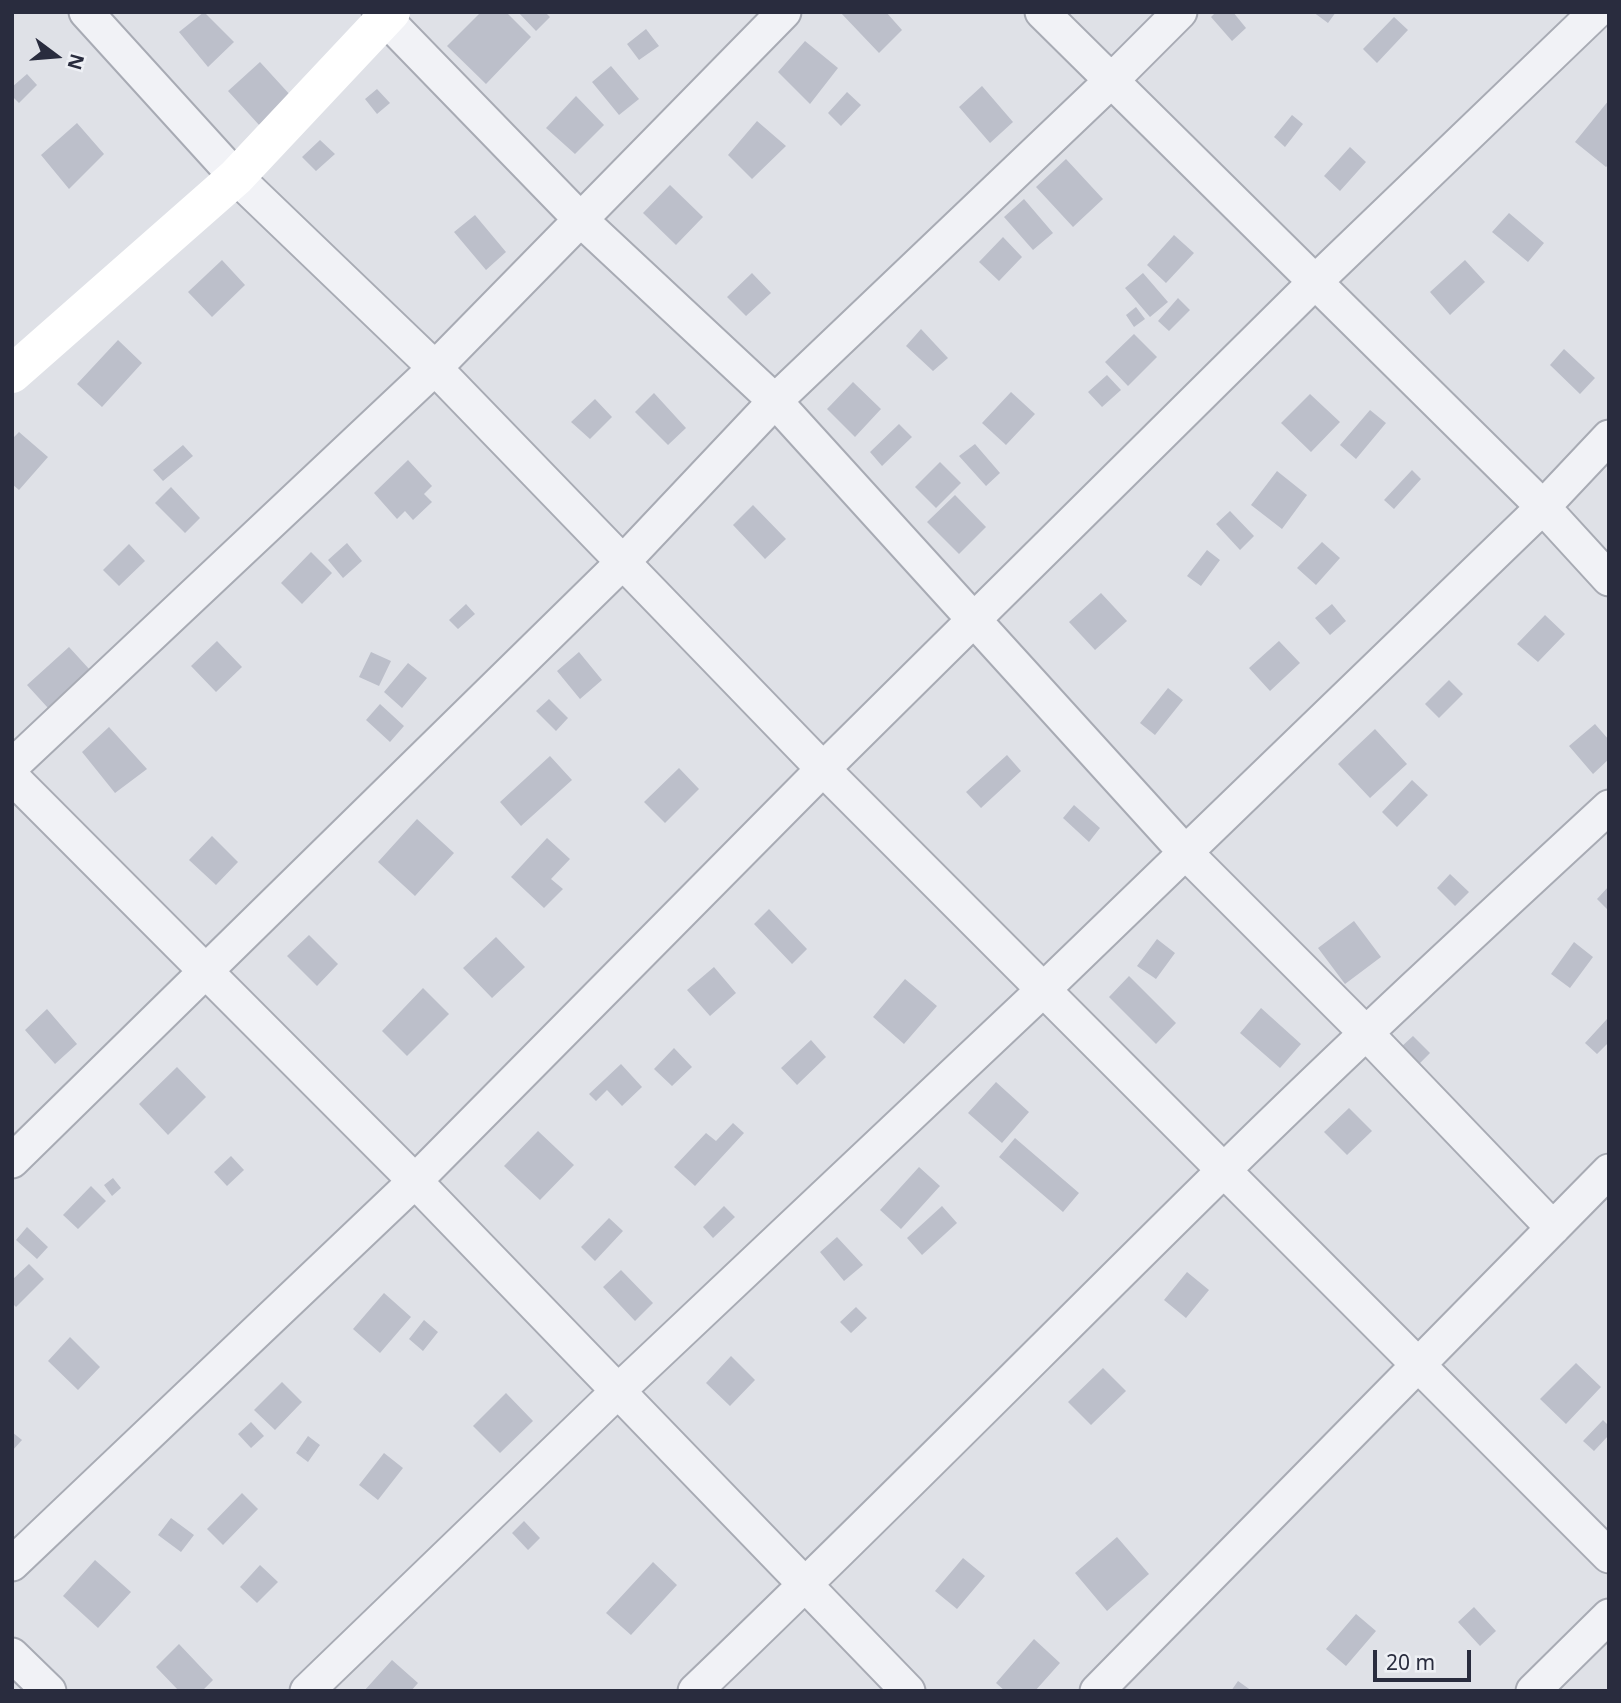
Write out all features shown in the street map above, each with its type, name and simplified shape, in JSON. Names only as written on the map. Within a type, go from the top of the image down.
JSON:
[{"type":"street","points":[[86,12],[236,177],[435,368],[823,769],[1609,1556]]},
{"type":"street","points":[[12,766],[435,368],[784,12]]},
{"type":"street","points":[[1042,12],[1543,508],[1609,579]]},
{"type":"street","points":[[12,1161],[623,562],[775,401],[1180,12]]},
{"type":"street","points":[[12,1564],[415,1181],[975,618],[1315,282],[1596,12]]},
{"type":"street","points":[[12,374],[236,177],[385,14],[581,220],[775,401],[1185,852],[1366,1033],[1553,1228]]},
{"type":"street","points":[[307,1691],[618,1391],[1043,990],[1543,508],[1609,437]]},
{"type":"street","points":[[12,777],[415,1181],[908,1691]]},
{"type":"street","points":[[695,1691],[806,1585],[1223,1171],[1366,1033],[1609,807]]},
{"type":"street","points":[[1097,1691],[1609,1171]]},
{"type":"street","points":[[1533,1691],[1609,1616]]},
{"type":"street","points":[[12,1655],[49,1691]]},
{"type":"building","points":[[204,12],[234,42],[208,67],[179,32]]},
{"type":"building","points":[[481,12],[506,12],[531,37],[486,84],[447,46]]},
{"type":"building","points":[[518,12],[545,12],[550,17],[536,31]]},
{"type":"building","points":[[840,12],[886,12],[902,30],[879,53]]},
{"type":"building","points":[[1216,12],[1233,12],[1246,28],[1232,41],[1211,17]]},
{"type":"building","points":[[1313,12],[1336,12],[1328,23]]},
{"type":"building","points":[[1394,17],[1408,30],[1377,63],[1363,49]]},
{"type":"building","points":[[646,29],[659,46],[639,60],[627,44]]},
{"type":"building","points":[[805,41],[838,68],[810,104],[778,72]]},
{"type":"building","points":[[260,62],[292,97],[260,126],[228,91]]},
{"type":"building","points":[[611,66],[639,99],[619,115],[592,82]]},
{"type":"building","points":[[27,74],[37,85],[19,103],[12,96],[12,87]]},
{"type":"building","points":[[982,86],[1013,122],[990,143],[959,107]]},
{"type":"building","points":[[377,89],[390,103],[377,114],[365,99]]},
{"type":"building","points":[[847,92],[861,105],[841,126],[828,113]]},
{"type":"building","points":[[576,96],[604,125],[575,154],[546,128]]},
{"type":"building","points":[[1609,100],[1609,164],[1606,167],[1575,142]]},
{"type":"building","points":[[1292,115],[1303,124],[1285,147],[1274,137]]},
{"type":"building","points":[[757,121],[786,146],[752,179],[728,155]]},
{"type":"building","points":[[77,123],[104,154],[69,189],[41,155]]},
{"type":"building","points":[[320,140],[335,154],[316,171],[302,157]]},
{"type":"building","points":[[1350,147],[1366,162],[1340,191],[1324,176]]},
{"type":"building","points":[[1066,159],[1103,199],[1073,227],[1036,187]]},
{"type":"building","points":[[670,185],[703,217],[676,245],[643,213]]},
{"type":"building","points":[[1024,199],[1053,233],[1033,250],[1004,217]]},
{"type":"building","points":[[1509,213],[1544,243],[1528,262],[1492,232]]},
{"type":"building","points":[[475,215],[506,252],[486,270],[454,232]]},
{"type":"building","points":[[1174,235],[1194,253],[1166,283],[1147,265]]},
{"type":"building","points":[[1003,237],[1022,257],[999,281],[979,262]]},
{"type":"building","points":[[222,260],[245,285],[212,317],[188,292]]},
{"type":"building","points":[[1465,260],[1485,282],[1450,315],[1430,292]]},
{"type":"building","points":[[752,273],[771,293],[746,316],[727,297]]},
{"type":"building","points":[[1143,273],[1168,302],[1150,317],[1125,288]]},
{"type":"building","points":[[1178,298],[1190,310],[1169,331],[1158,321]]},
{"type":"building","points":[[1136,307],[1145,319],[1134,327],[1126,315]]},
{"type":"building","points":[[921,329],[948,358],[933,371],[906,346]]},
{"type":"building","points":[[1134,334],[1157,357],[1128,386],[1105,362]]},
{"type":"building","points":[[118,340],[142,363],[102,407],[77,384]]},
{"type":"building","points":[[1564,349],[1595,378],[1580,394],[1550,365]]},
{"type":"building","points":[[1107,375],[1121,390],[1102,407],[1088,392]]},
{"type":"building","points":[[853,382],[881,409],[855,437],[827,409]]},
{"type":"building","points":[[1011,392],[1035,414],[1006,445],[982,423]]},
{"type":"building","points":[[654,393],[686,428],[668,445],[635,412]]},
{"type":"building","points":[[1310,394],[1340,422],[1311,452],[1281,423]]},
{"type":"building","points":[[595,399],[612,417],[590,439],[571,422]]},
{"type":"building","points":[[1370,410],[1386,423],[1356,459],[1340,445]]},
{"type":"building","points":[[899,424],[912,437],[882,466],[870,452]]},
{"type":"building","points":[[19,432],[48,457],[19,490],[12,484],[12,439]]},
{"type":"building","points":[[975,444],[1000,473],[986,486],[959,456]]},
{"type":"building","points":[[183,445],[193,456],[163,481],[153,470]]},
{"type":"building","points":[[408,460],[432,486],[424,494],[432,502],[413,520],[405,511],[397,519],[374,493]]},
{"type":"building","points":[[940,462],[961,483],[936,508],[915,487]]},
{"type":"building","points":[[1412,470],[1421,479],[1394,509],[1384,500]]},
{"type":"building","points":[[1277,471],[1307,495],[1282,529],[1251,505]]},
{"type":"building","points":[[171,487],[200,518],[185,533],[155,503]]},
{"type":"building","points":[[955,495],[986,527],[959,554],[927,522]]},
{"type":"building","points":[[753,505],[786,539],[765,559],[733,525]]},
{"type":"building","points":[[1230,511],[1254,536],[1240,550],[1216,524]]},
{"type":"building","points":[[1322,542],[1340,558],[1316,585],[1297,568]]},
{"type":"building","points":[[347,543],[362,561],[343,578],[328,560]]},
{"type":"building","points":[[129,544],[145,561],[119,586],[103,570]]},
{"type":"building","points":[[1207,550],[1220,560],[1201,586],[1187,576]]},
{"type":"building","points":[[311,552],[332,573],[302,604],[281,583]]},
{"type":"building","points":[[1101,593],[1127,621],[1095,650],[1069,622]]},
{"type":"building","points":[[466,604],[475,614],[458,629],[449,620]]},
{"type":"building","points":[[1332,604],[1346,621],[1330,635],[1315,618]]},
{"type":"building","points":[[1545,615],[1565,634],[1538,662],[1517,644]]},
{"type":"building","points":[[217,641],[242,667],[216,692],[191,666]]},
{"type":"building","points":[[1279,641],[1300,663],[1270,691],[1249,668]]},
{"type":"building","points":[[69,647],[90,670],[48,708],[27,685]]},
{"type":"building","points":[[371,652],[391,661],[379,686],[359,677]]},
{"type":"building","points":[[579,652],[602,680],[580,699],[557,671]]},
{"type":"building","points":[[408,663],[427,678],[402,708],[384,692]]},
{"type":"building","points":[[1449,680],[1463,694],[1439,718],[1425,704]]},
{"type":"building","points":[[1168,688],[1183,700],[1155,735],[1140,723]]},
{"type":"building","points":[[549,699],[568,718],[556,731],[536,711]]},
{"type":"building","points":[[380,704],[404,726],[390,742],[366,720]]},
{"type":"building","points":[[1595,724],[1609,740],[1609,759],[1593,774],[1569,746]]},
{"type":"building","points":[[109,727],[147,769],[115,793],[82,752]]},
{"type":"building","points":[[1375,729],[1407,764],[1370,798],[1338,764]]},
{"type":"building","points":[[1007,755],[1021,771],[981,808],[966,792]]},
{"type":"building","points":[[550,756],[572,780],[521,826],[500,802]]},
{"type":"building","points":[[679,768],[699,789],[665,823],[644,802]]},
{"type":"building","points":[[1412,780],[1428,795],[1397,827],[1382,812]]},
{"type":"building","points":[[1074,805],[1100,828],[1089,842],[1063,818]]},
{"type":"building","points":[[417,819],[454,853],[415,896],[378,862]]},
{"type":"building","points":[[212,836],[238,862],[216,885],[189,860]]},
{"type":"building","points":[[547,838],[570,859],[551,879],[563,889],[544,908],[511,877]]},
{"type":"building","points":[[1450,874],[1469,892],[1455,906],[1437,888]]},
{"type":"building","points":[[1609,886],[1609,911],[1597,899]]},
{"type":"building","points":[[769,909],[807,949],[792,964],[754,924]]},
{"type":"building","points":[[1354,921],[1381,957],[1345,984],[1318,948]]},
{"type":"building","points":[[309,935],[338,964],[317,986],[287,956]]},
{"type":"building","points":[[496,937],[525,967],[492,998],[463,968]]},
{"type":"building","points":[[1157,939],[1175,953],[1156,979],[1137,966]]},
{"type":"building","points":[[1574,942],[1593,957],[1570,988],[1551,974]]},
{"type":"building","points":[[714,967],[736,993],[710,1016],[687,990]]},
{"type":"building","points":[[1129,976],[1176,1023],[1156,1044],[1109,997]]},
{"type":"building","points":[[905,979],[937,1006],[904,1044],[873,1017]]},
{"type":"building","points":[[423,988],[449,1014],[407,1056],[382,1031]]},
{"type":"building","points":[[1261,1008],[1301,1044],[1280,1068],[1240,1033]]},
{"type":"building","points":[[47,1009],[77,1044],[55,1064],[25,1030]]},
{"type":"building","points":[[1607,1019],[1609,1042],[1597,1054],[1585,1043]]},
{"type":"building","points":[[1413,1036],[1430,1053],[1418,1065],[1401,1047]]},
{"type":"building","points":[[811,1040],[826,1057],[797,1085],[781,1068]]},
{"type":"building","points":[[674,1048],[692,1067],[672,1086],[654,1069]]},
{"type":"building","points":[[621,1064],[642,1087],[622,1106],[607,1090],[596,1101],[589,1094]]},
{"type":"building","points":[[177,1067],[206,1097],[168,1135],[139,1104]]},
{"type":"building","points":[[996,1082],[1029,1112],[1002,1143],[968,1113]]},
{"type":"building","points":[[1349,1108],[1372,1131],[1347,1155],[1324,1132]]},
{"type":"building","points":[[733,1123],[744,1133],[695,1186],[674,1167],[706,1133],[716,1141]]},
{"type":"building","points":[[538,1131],[574,1165],[540,1200],[504,1166]]},
{"type":"building","points":[[1015,1138],[1079,1193],[1063,1212],[999,1157]]},
{"type":"building","points":[[231,1156],[244,1170],[227,1186],[214,1172]]},
{"type":"building","points":[[919,1167],[940,1186],[901,1229],[880,1210]]},
{"type":"building","points":[[113,1178],[121,1188],[112,1196],[104,1185]]},
{"type":"building","points":[[91,1186],[106,1201],[78,1229],[63,1215]]},
{"type":"building","points":[[724,1206],[735,1217],[713,1238],[703,1227]]},
{"type":"building","points":[[942,1206],[957,1223],[922,1255],[907,1238]]},
{"type":"building","points":[[609,1218],[623,1231],[595,1261],[581,1247]]},
{"type":"building","points":[[27,1227],[48,1247],[37,1259],[16,1240]]},
{"type":"building","points":[[837,1237],[863,1265],[844,1281],[820,1252]]},
{"type":"building","points":[[29,1264],[44,1279],[16,1307],[12,1303],[12,1280]]},
{"type":"building","points":[[621,1270],[653,1303],[635,1321],[603,1287]]},
{"type":"building","points":[[1187,1272],[1209,1290],[1186,1318],[1164,1300]]},
{"type":"building","points":[[384,1293],[411,1317],[380,1353],[353,1329]]},
{"type":"building","points":[[856,1307],[867,1318],[851,1333],[840,1322]]},
{"type":"building","points":[[424,1320],[438,1332],[423,1351],[409,1339]]},
{"type":"building","points":[[70,1337],[100,1367],[78,1390],[48,1361]]},
{"type":"building","points":[[731,1356],[755,1380],[730,1406],[706,1383]]},
{"type":"building","points":[[1576,1363],[1601,1387],[1566,1424],[1540,1399]]},
{"type":"building","points":[[1103,1368],[1126,1391],[1091,1425],[1068,1402]]},
{"type":"building","points":[[282,1382],[302,1402],[275,1430],[254,1410]]},
{"type":"building","points":[[506,1393],[533,1421],[500,1453],[473,1426]]},
{"type":"building","points":[[1603,1420],[1609,1426],[1609,1435],[1594,1451],[1583,1441]]},
{"type":"building","points":[[251,1422],[264,1436],[251,1448],[238,1434]]},
{"type":"building","points":[[12,1432],[22,1440],[12,1451]]},
{"type":"building","points":[[308,1436],[320,1445],[308,1462],[296,1453]]},
{"type":"building","points":[[384,1453],[403,1468],[378,1500],[359,1485]]},
{"type":"building","points":[[242,1493],[258,1509],[223,1545],[207,1529]]},
{"type":"building","points":[[171,1518],[194,1535],[181,1552],[158,1535]]},
{"type":"building","points":[[524,1521],[540,1538],[528,1550],[512,1533]]},
{"type":"building","points":[[1117,1537],[1149,1574],[1107,1611],[1075,1573]]},
{"type":"building","points":[[963,1558],[985,1576],[957,1609],[935,1591]]},
{"type":"building","points":[[95,1560],[131,1592],[98,1628],[63,1596]]},
{"type":"building","points":[[653,1562],[677,1585],[631,1635],[606,1613]]},
{"type":"building","points":[[260,1565],[278,1582],[257,1603],[240,1587]]},
{"type":"building","points":[[1474,1607],[1496,1631],[1480,1646],[1458,1622]]},
{"type":"building","points":[[1356,1614],[1376,1631],[1346,1666],[1326,1649]]},
{"type":"building","points":[[1034,1639],[1060,1663],[1035,1691],[1005,1691],[996,1683]]},
{"type":"building","points":[[179,1644],[213,1680],[202,1691],[179,1691],[156,1667]]},
{"type":"building","points":[[392,1660],[418,1683],[411,1691],[364,1691]]},
{"type":"building","points":[[1238,1681],[1252,1691],[1231,1691]]}]
